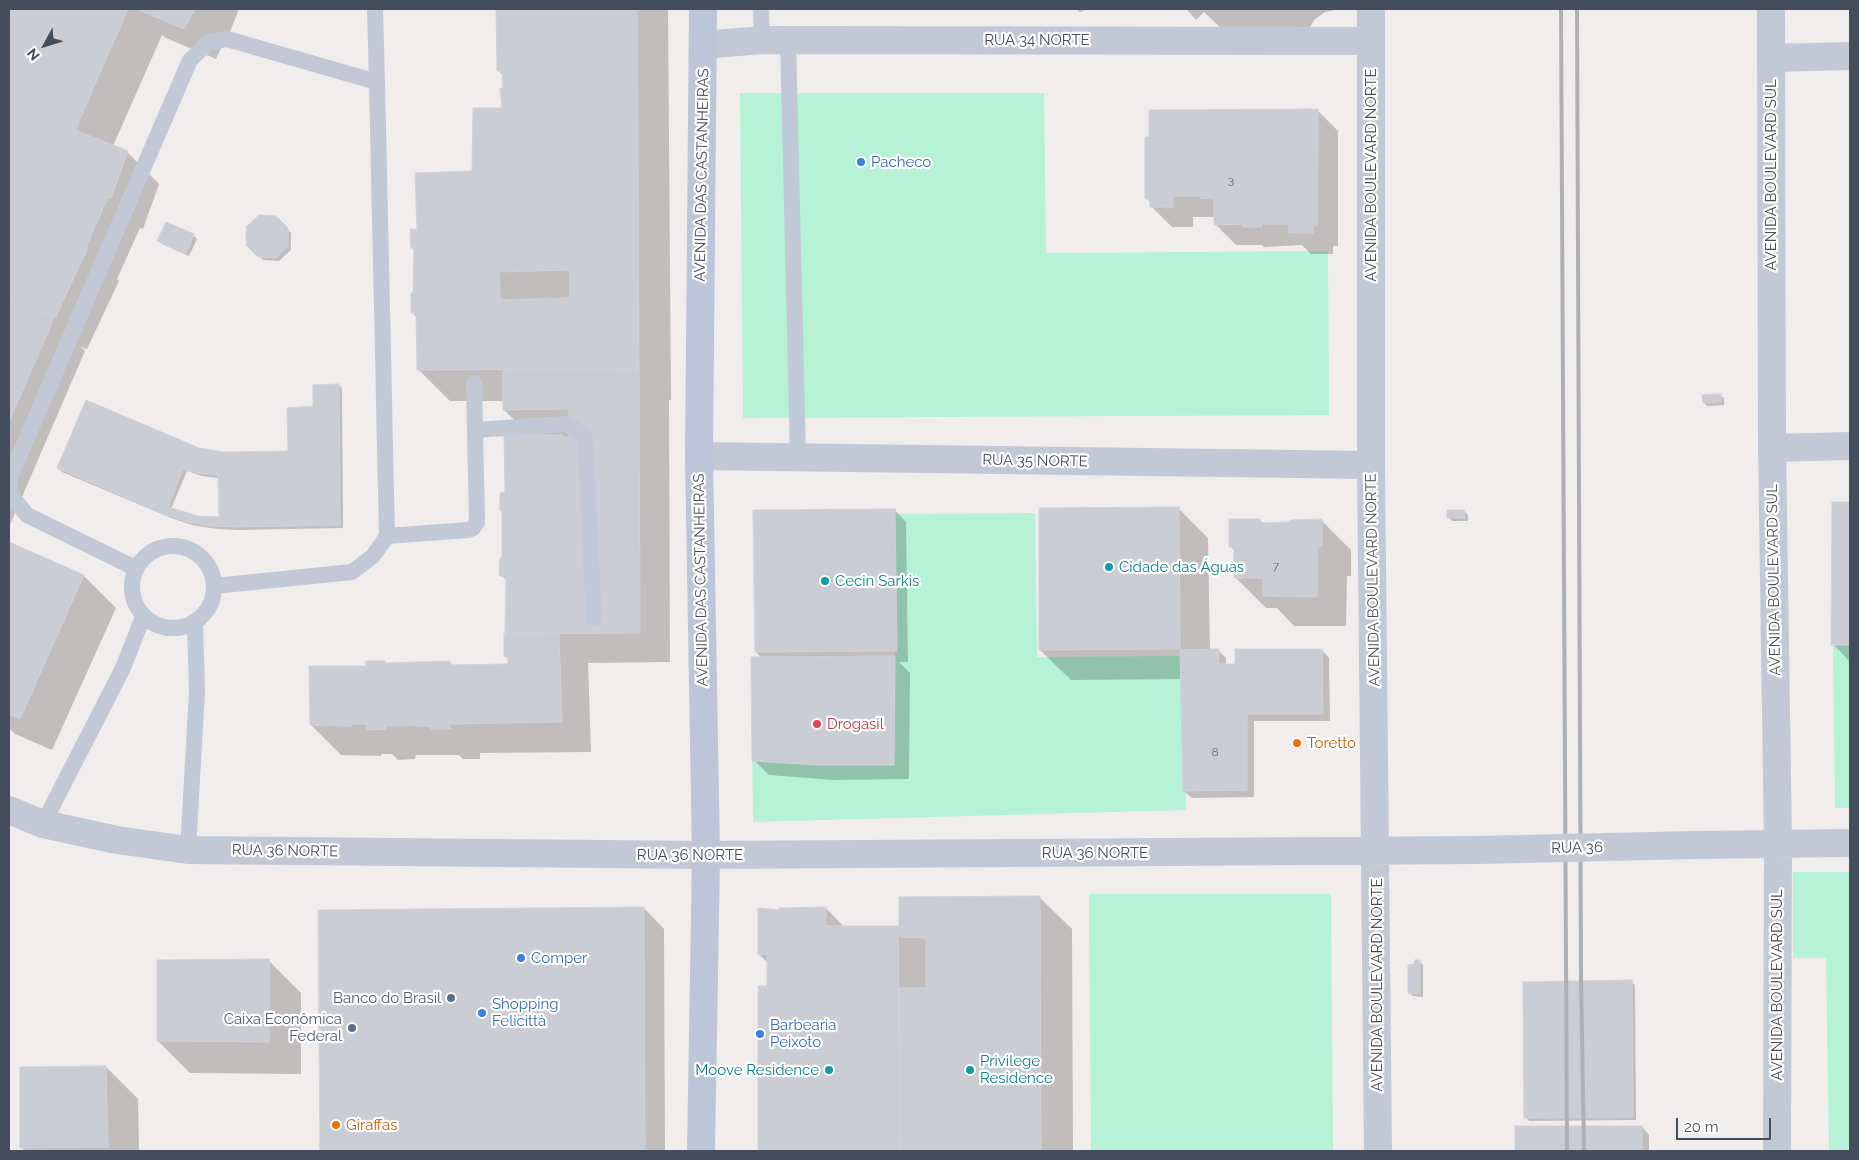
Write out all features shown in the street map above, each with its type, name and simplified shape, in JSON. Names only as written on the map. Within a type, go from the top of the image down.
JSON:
[{"type":"main road","name":"AVENIDA DAS CASTANHEIRAS","points":[[701,1151],[706,855],[699,456],[704,45],[702,9]]},
{"type":"street","name":"AVENIDA BOULEVARD NORTE","points":[[1371,9],[1371,465],[1378,1151]]},
{"type":"street","name":"AVENIDA BOULEVARD SUL","points":[[1771,9],[1772,448],[1778,844],[1777,1151]]},
{"type":"street","name":"RUA 34 NORTE","points":[[704,45],[775,40],[1370,41]]},
{"type":"street","points":[[1771,58],[1850,56]]},
{"type":"street","points":[[1772,448],[1850,446]]},
{"type":"street","name":"RUA 35 NORTE","points":[[699,456],[1371,465]]},
{"type":"street","name":"RUA 36 NORTE","points":[[9,810],[43,824],[117,840],[188,850],[706,855],[1376,851]]},
{"type":"street","name":"RUA 36","points":[[1376,851],[1695,844],[1850,844]]},
{"type":"lane","points":[[214,586],[352,572],[373,556],[387,536],[376,9]]},
{"type":"lane","points":[[761,9],[775,40],[798,458]]},
{"type":"lane","points":[[134,568],[27,515],[10,494],[10,477],[190,60],[208,43],[227,39],[377,82]]},
{"type":"lane","points":[[387,536],[468,530],[473,528],[477,522],[474,383]]},
{"type":"lane","points":[[475,430],[566,424],[575,428],[585,437],[594,618]]},
{"type":"lane","points":[[170,545],[192,550],[208,565],[214,586],[213,600],[206,613],[195,623],[177,629],[159,627],[143,617],[131,594],[134,568],[149,552],[170,545]]},
{"type":"lane","points":[[43,824],[124,668],[143,617]]},
{"type":"lane","points":[[188,850],[197,691],[195,623]]},
{"type":"green space","points":[[740,93],[1044,93],[1046,253],[1328,251],[1329,415],[743,418]]},
{"type":"green space","points":[[1035,513],[1037,657],[1194,656],[1183,664],[1186,810],[753,822],[751,657],[895,656],[893,514]]},
{"type":"green space","points":[[1850,643],[1850,808],[1835,808],[1833,644]]},
{"type":"green space","points":[[1793,872],[1850,872],[1850,1151],[1829,1151],[1826,958],[1793,958]]},
{"type":"green space","points":[[1089,894],[1331,894],[1333,1151],[1091,1151]]},
{"type":"building","points":[[9,9],[128,9],[75,130],[128,151],[111,198],[108,197],[86,247],[88,248],[55,318],[9,298]]},
{"type":"building","points":[[137,9],[195,9],[184,29]]},
{"type":"building","points":[[496,9],[637,9],[639,369],[417,370],[416,313],[411,313],[414,248],[411,248],[410,229],[417,230],[415,173],[472,171],[473,108],[502,108],[500,88],[503,88],[502,71],[497,71]],"holes":[[[570,270],[570,298],[500,300],[499,272]]]},
{"type":"building","points":[[1318,109],[1317,226],[1313,226],[1313,233],[1289,233],[1289,224],[1262,224],[1262,227],[1242,227],[1242,224],[1214,225],[1214,199],[1200,198],[1200,196],[1173,196],[1173,207],[1150,207],[1150,199],[1145,199],[1145,137],[1149,137],[1149,110]]},
{"type":"building","points":[[259,215],[276,216],[288,228],[288,246],[276,258],[258,257],[246,245],[246,227]]},
{"type":"building","points":[[166,222],[194,234],[186,253],[157,241]]},
{"type":"building","points":[[9,298],[54,318],[9,422]]},
{"type":"building","points":[[639,369],[640,633],[505,634],[506,576],[499,576],[500,558],[502,558],[500,493],[505,492],[504,435],[562,435],[562,437],[569,437],[569,409],[503,410],[503,370]]},
{"type":"building","points":[[339,384],[340,525],[235,527],[187,522],[166,515],[57,468],[86,400],[199,448],[223,452],[288,451],[287,408],[313,406],[313,385]],"holes":[[[183,469],[218,475],[219,517],[198,516],[168,507]]]},
{"type":"building","points":[[1721,394],[1721,402],[1703,403],[1702,395]]},
{"type":"building","points":[[1832,502],[1850,502],[1850,645],[1831,645]]},
{"type":"building","name":"Cidade das Águas","points":[[1179,507],[1180,649],[1039,650],[1039,508]]},
{"type":"building","name":"Cecin Sarkis","points":[[895,509],[897,651],[755,652],[753,510]]},
{"type":"building","points":[[1447,510],[1464,510],[1465,518],[1447,518]]},
{"type":"building","points":[[1229,519],[1260,519],[1260,523],[1322,519],[1322,546],[1317,547],[1317,597],[1263,596],[1263,578],[1234,578],[1234,547],[1229,547]]},
{"type":"building","points":[[9,542],[84,575],[20,719],[9,714]]},
{"type":"building","points":[[504,634],[559,634],[562,722],[450,724],[451,729],[431,729],[431,726],[386,725],[386,729],[367,730],[367,724],[351,724],[351,726],[310,725],[309,666],[366,666],[366,661],[385,661],[385,663],[450,661],[450,665],[508,664],[508,657],[504,657]]},
{"type":"building","points":[[1219,649],[1218,664],[1235,664],[1235,649],[1322,649],[1323,714],[1247,714],[1247,790],[1183,791],[1180,650]]},
{"type":"building","points":[[895,656],[894,765],[818,765],[752,761],[751,657]]},
{"type":"building","name":"Privilege Residence","points":[[1040,896],[1041,1151],[900,1151],[899,988],[926,988],[926,938],[899,937],[899,897]]},
{"type":"building","name":"Shopping Felicittà","points":[[644,907],[645,1151],[320,1151],[318,910]]},
{"type":"building","name":"Moove Residence","points":[[826,907],[826,926],[898,926],[900,1151],[758,1151],[758,986],[767,986],[767,954],[758,955],[758,908],[779,910],[779,908]]},
{"type":"building","points":[[269,959],[269,1042],[157,1041],[157,960]]},
{"type":"building","points":[[1415,960],[1420,960],[1420,994],[1408,993],[1408,965],[1414,964]]},
{"type":"building","points":[[1632,980],[1633,1117],[1524,1118],[1523,982]]},
{"type":"building","points":[[106,1066],[108,1147],[20,1148],[20,1067]]},
{"type":"building","points":[[1515,1126],[1642,1126],[1642,1151],[1515,1151]]},
{"type":"railway","points":[[1561,9],[1567,1151]]},
{"type":"railway","points":[[1577,9],[1581,978],[1584,1151]]},
{"type":"place","name":"Pacheco","points":[[861,162]]},
{"type":"place","name":"Cidade das Águas","points":[[1109,567]]},
{"type":"place","name":"Cecin Sarkis","points":[[825,581]]},
{"type":"place","name":"Drogasil","points":[[817,724]]},
{"type":"place","name":"Toretto","points":[[1297,743]]},
{"type":"place","name":"Comper","points":[[521,958]]},
{"type":"place","name":"Banco do Brasil","points":[[451,998]]},
{"type":"place","name":"Shopping Felicittà","points":[[482,1013]]},
{"type":"place","name":"Caixa Econômica Federal","points":[[352,1028]]},
{"type":"place","name":"Barbearia Peixoto","points":[[760,1034]]},
{"type":"place","name":"Moove Residence","points":[[829,1070]]},
{"type":"place","name":"Privilege Residence","points":[[970,1070]]},
{"type":"place","name":"Giraffas","points":[[336,1125]]}]
